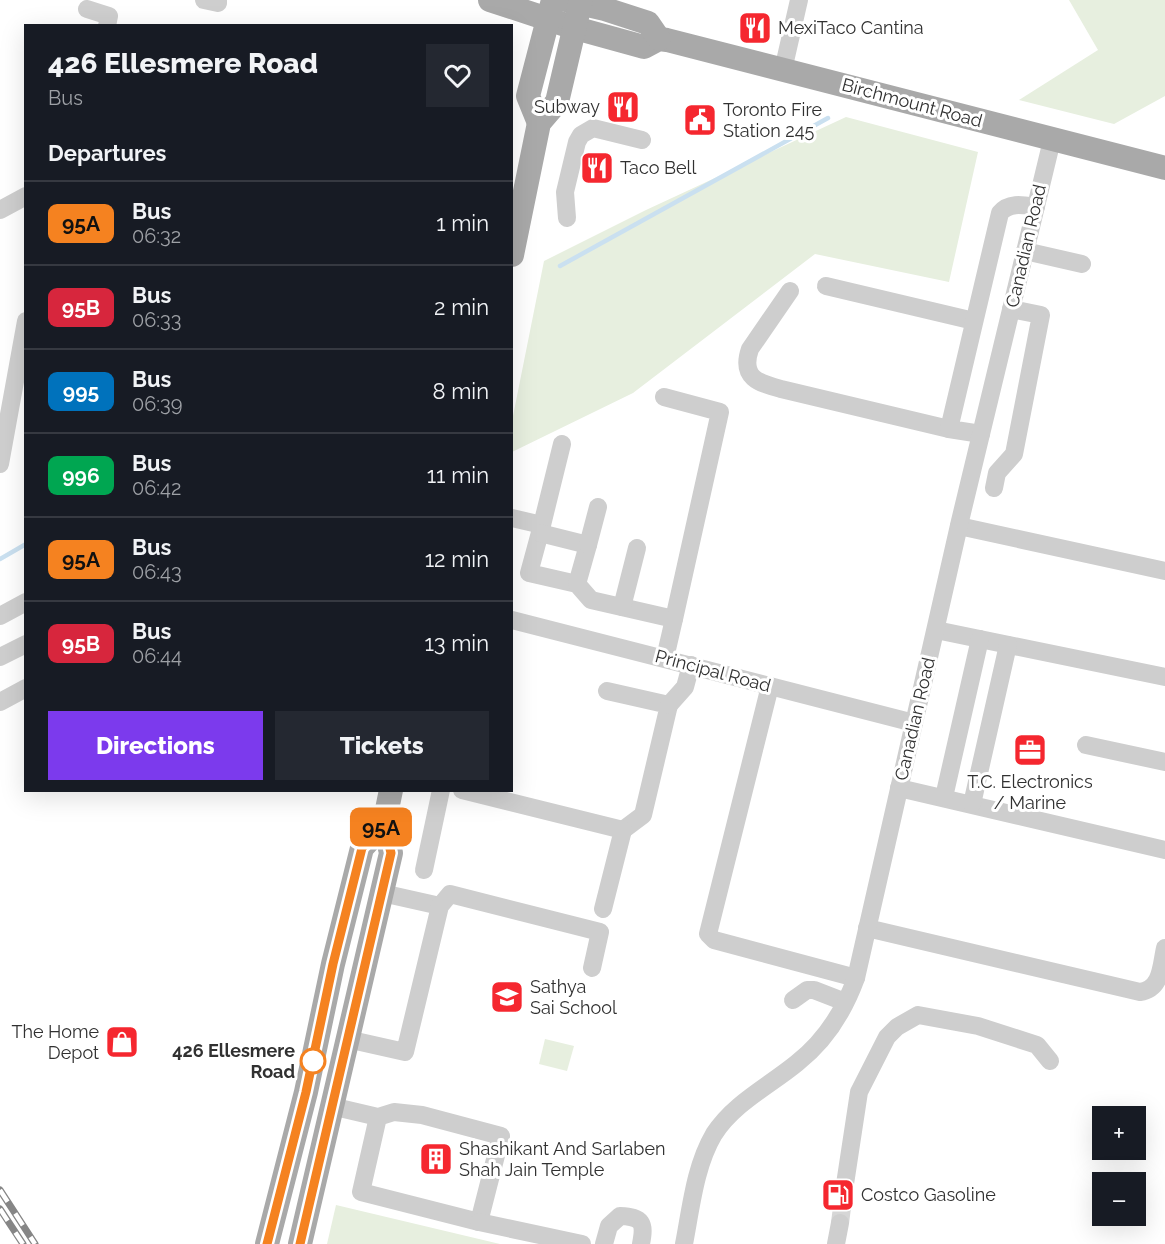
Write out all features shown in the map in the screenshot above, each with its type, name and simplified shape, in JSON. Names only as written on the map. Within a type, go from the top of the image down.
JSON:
[{"type":"main road","name":"Birchmount Road","points":[[490,0],[551,9],[575,28],[644,47],[659,39],[1165,168]]},
{"type":"main road","points":[[513,248],[539,123],[557,102],[575,28],[576,1],[648,22],[659,39]]},
{"type":"main road","points":[[539,123],[528,96],[551,9]]},
{"type":"main road","points":[[300,1244],[391,853],[384,824],[391,792]]},
{"type":"main road","points":[[267,1244],[306,1092],[333,964],[362,848],[384,824]]},
{"type":"main road","points":[[306,1092],[332,1102]]},
{"type":"street","points":[[204,0],[218,3],[218,0]]},
{"type":"street","points":[[783,70],[799,0]]},
{"type":"street","points":[[87,9],[109,16],[107,24]]},
{"type":"street","points":[[567,218],[566,192],[577,142],[581,135],[592,128],[642,140]]},
{"type":"street","name":"Canadian Road","points":[[684,1244],[702,1163],[715,1134],[730,1115],[797,1064],[815,1047],[838,1018],[856,978],[959,526],[1052,140]]},
{"type":"street","points":[[0,210],[24,197]]},
{"type":"street","points":[[949,429],[1000,213],[1010,206],[1036,207]]},
{"type":"street","points":[[1025,251],[1082,264]]},
{"type":"street","points":[[826,286],[975,321]]},
{"type":"street","points":[[790,291],[747,356],[748,369],[755,380],[782,389],[949,429],[981,434]]},
{"type":"street","points":[[994,488],[997,473],[1014,454],[1041,315],[1011,309]]},
{"type":"street","points":[[0,464],[24,332]]},
{"type":"street","points":[[664,397],[720,412],[666,658]]},
{"type":"street","points":[[562,444],[529,573],[577,584],[591,600],[674,619]]},
{"type":"street","points":[[577,584],[598,507]]},
{"type":"street","points":[[513,518],[588,545]]},
{"type":"street","points":[[959,526],[1165,571]]},
{"type":"street","points":[[622,607],[637,548]]},
{"type":"street","points":[[0,616],[24,603]]},
{"type":"street","name":"Principal Road","points":[[513,620],[914,723]]},
{"type":"street","points":[[936,630],[1165,677]]},
{"type":"street","points":[[944,797],[980,639]]},
{"type":"street","points":[[0,657],[24,645]]},
{"type":"street","points":[[972,804],[1008,645]]},
{"type":"street","points":[[603,909],[623,830],[643,815],[669,705],[685,687],[691,666]]},
{"type":"street","points":[[770,686],[708,934],[714,940],[856,978]]},
{"type":"street","points":[[0,702],[24,689]]},
{"type":"street","points":[[607,691],[669,705]]},
{"type":"street","points":[[1086,745],[1165,762]]},
{"type":"street","points":[[899,788],[1165,850]]},
{"type":"street","points":[[424,870],[441,792]]},
{"type":"street","points":[[470,792],[623,830]]},
{"type":"street","points":[[382,893],[440,906]]},
{"type":"street","points":[[347,1039],[405,1052],[440,906],[450,894],[600,932],[592,968]]},
{"type":"street","points":[[867,928],[1140,992],[1149,991],[1157,983],[1165,948]]},
{"type":"street","points":[[793,1000],[807,990],[814,990],[845,1002]]},
{"type":"street","points":[[845,1184],[859,1092],[887,1037],[897,1027],[918,1015],[978,1026],[1037,1045],[1050,1061]]},
{"type":"street","points":[[332,1102],[378,1117],[394,1112],[422,1115],[501,1136],[479,1222]]},
{"type":"street","points":[[378,1117],[361,1192],[479,1222],[582,1244]]},
{"type":"street","points":[[604,1244],[609,1226],[620,1216],[638,1219],[642,1224],[644,1230],[641,1244]]},
{"type":"street","points":[[836,1244],[840,1223]]},
{"type":"green space","points":[[1069,0],[1165,0],[1165,96],[1114,124],[1019,100],[1098,50]]},
{"type":"green space","points":[[846,117],[978,152],[949,282],[815,254],[633,393],[513,452],[513,416],[544,261],[646,210]]},
{"type":"green space","points":[[545,1039],[574,1046],[567,1071],[539,1064]]},
{"type":"green space","points":[[336,1205],[500,1244],[327,1244]]},
{"type":"waterway","points":[[560,266],[828,118]]},
{"type":"waterway","points":[[0,559],[24,545]]},
{"type":"tunnel","points":[[840,1223],[845,1184]]},
{"type":"railway","points":[[0,1190],[35,1244]]},
{"type":"railway","points":[[0,1209],[23,1244]]},
{"type":"bus line","name":"95A","points":[[267,1244],[306,1092],[333,964],[362,848],[384,824],[391,853],[300,1244]]},
{"type":"place","name":"MexiTaco Cantina","points":[[755,28]]},
{"type":"place","name":"Subway","points":[[623,107]]},
{"type":"place","name":"Toronto Fire Station 245","points":[[700,120]]},
{"type":"place","name":"Taco Bell","points":[[597,168]]},
{"type":"place","name":"T.C. Electronics / Marine","points":[[1030,750]]},
{"type":"place","name":"Sathya Sai School","points":[[507,997]]},
{"type":"place","name":"The Home Depot","points":[[122,1042]]},
{"type":"place","name":"426 Ellesmere Road","points":[[313,1061]]},
{"type":"place","name":"Shashikant And Sarlaben Shah Jain Temple","points":[[436,1159]]},
{"type":"place","name":"Costco Gasoline","points":[[838,1195]]}]
